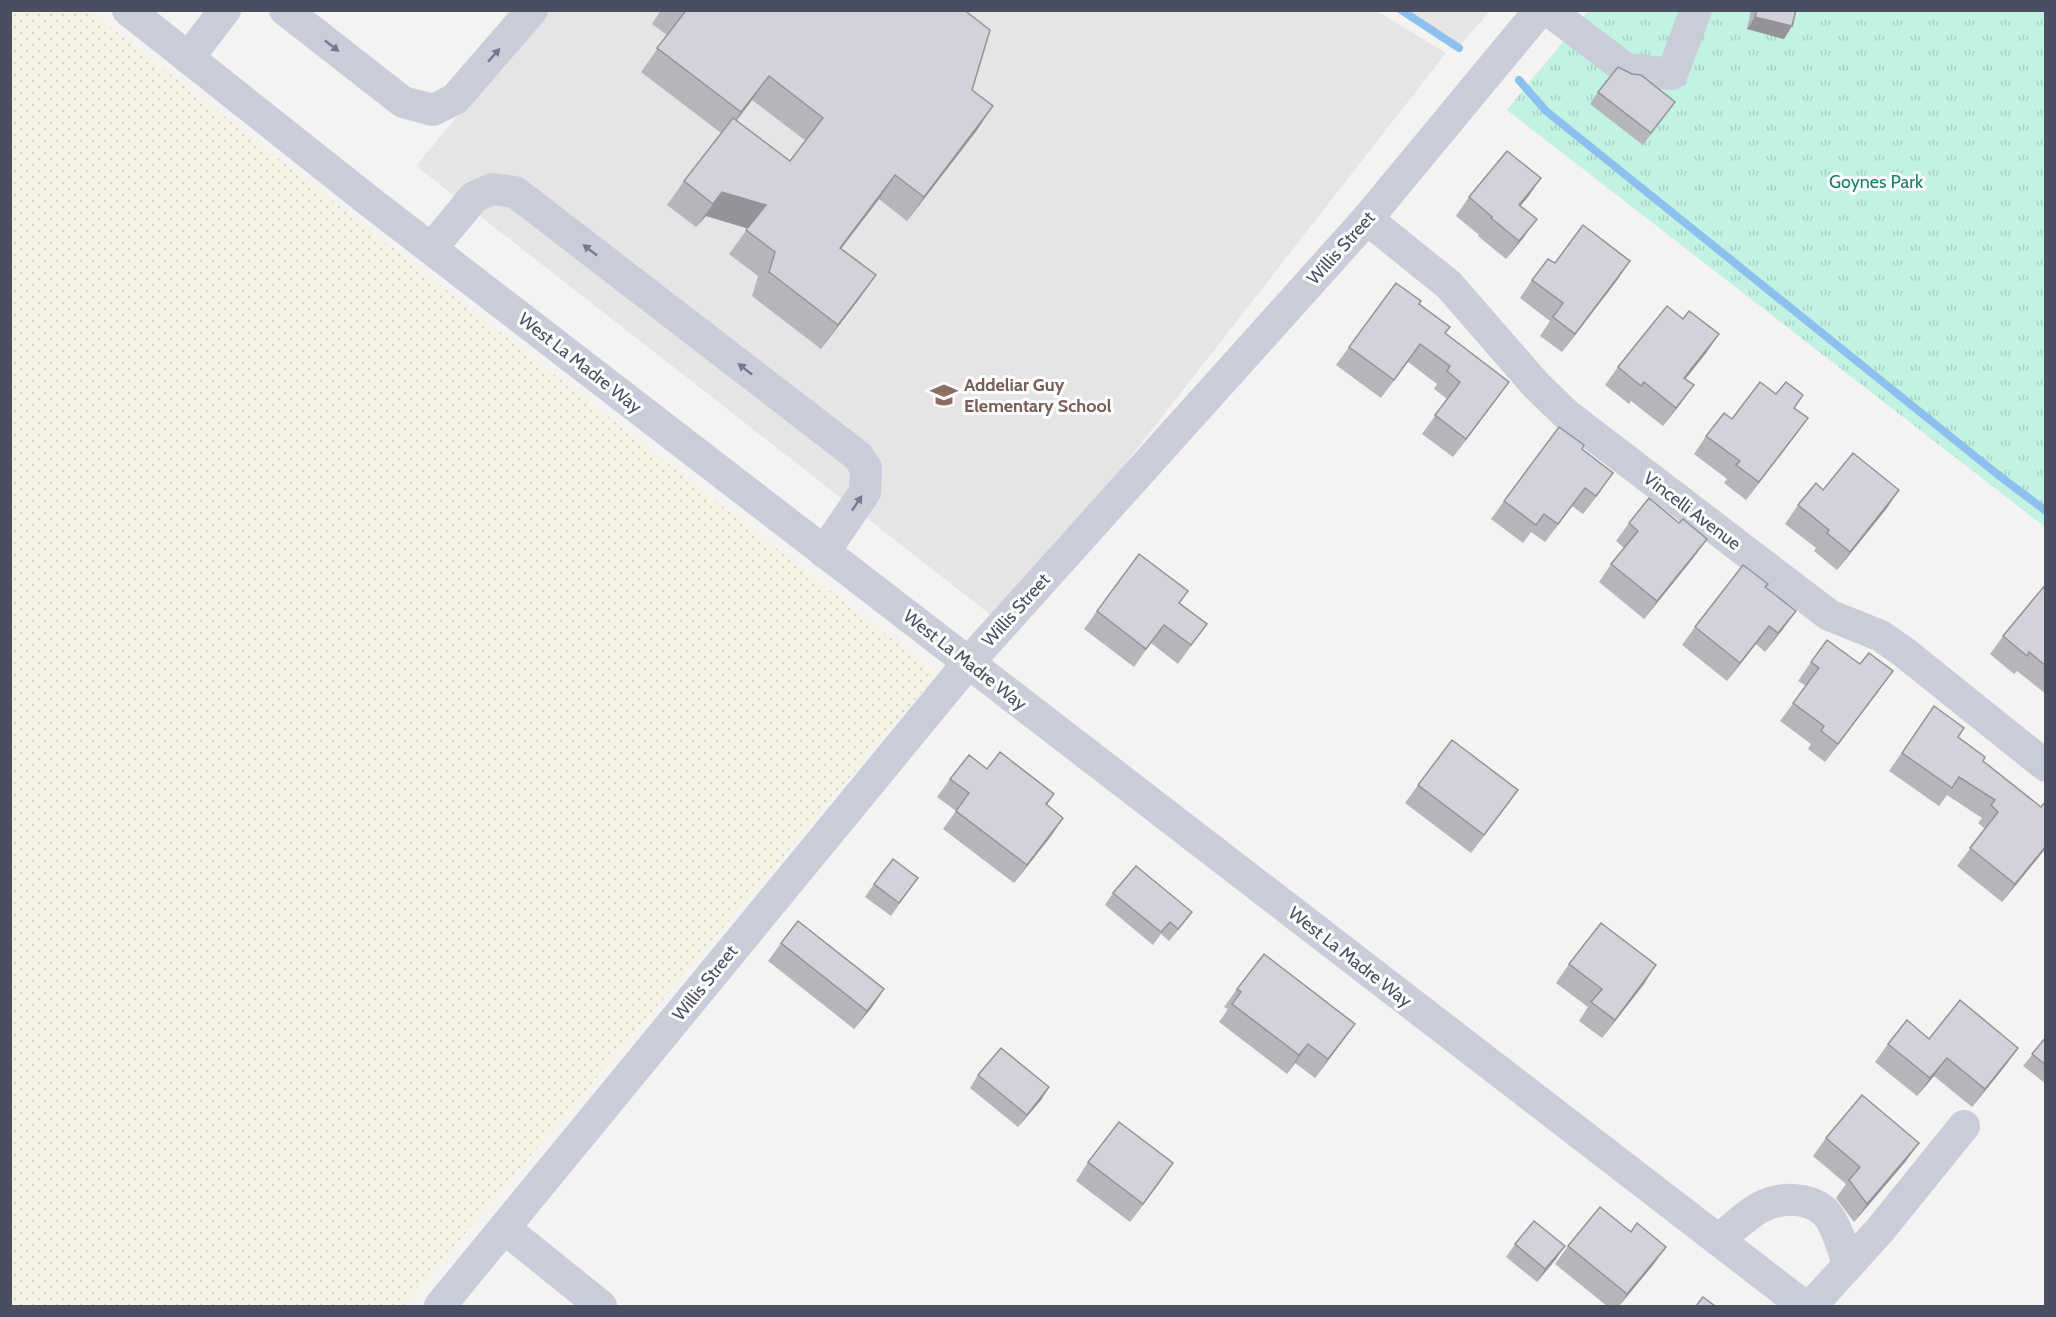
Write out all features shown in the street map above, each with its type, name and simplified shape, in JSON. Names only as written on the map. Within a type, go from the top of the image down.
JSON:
[{"type":"street","name":"West La Madre Way","points":[[129,10],[431,249],[1804,1306]]},
{"type":"street","points":[[188,58],[225,10]]},
{"type":"street","points":[[285,10],[403,102],[433,110],[455,99],[532,10]]},
{"type":"street","name":"Willis Street","points":[[440,1306],[969,663],[1367,219],[1540,10]]},
{"type":"street","points":[[1548,10],[1626,69],[1672,74],[1696,10]]},
{"type":"street","points":[[431,249],[474,197],[492,189],[515,192],[840,442],[858,456],[866,468],[865,492],[824,552]]},
{"type":"street","name":"Vincelli Avenue","points":[[1367,219],[1449,285],[1536,385],[1567,415],[1828,615],[1881,636],[1905,652],[2046,766]]},
{"type":"street","points":[[1811,1306],[1880,1230],[1964,1126]]},
{"type":"street","points":[[1718,1240],[1759,1208],[1783,1199],[1806,1202],[1826,1213],[1837,1233],[1848,1264]]},
{"type":"street","points":[[504,1228],[601,1306]]},
{"type":"shaded area","name":"Addeliar Guy Elementary School","points":[[544,11],[1377,11],[1446,53],[1001,623],[416,166]]},
{"type":"shaded area","points":[[1399,11],[1490,11],[1457,49]]},
{"type":"sand","points":[[10,11],[90,11],[937,674],[404,1306],[11,1306]]},
{"type":"green space","name":"Goynes Park","points":[[1588,11],[2045,11],[2045,527],[1507,110]]},
{"type":"building","points":[[682,10],[964,10],[990,30],[972,90],[993,106],[924,197],[895,175],[840,248],[876,275],[838,325],[769,272],[775,252],[746,230],[766,205],[722,192],[713,204],[684,181],[733,118],[790,161],[823,118],[769,76],[741,112],[657,48],[685,12]]},
{"type":"building","points":[[1757,10],[1796,10],[1792,26],[1755,17]]},
{"type":"building","points":[[1618,67],[1632,74],[1641,75],[1675,102],[1651,133],[1598,92]]},
{"type":"building","points":[[1507,151],[1541,178],[1519,205],[1537,219],[1519,241],[1469,197]]},
{"type":"building","points":[[1583,225],[1630,261],[1575,334],[1553,317],[1563,303],[1532,280],[1548,259],[1555,263]]},
{"type":"building","points":[[1396,283],[1421,301],[1419,304],[1450,327],[1445,333],[1509,382],[1466,439],[1435,415],[1460,382],[1447,371],[1450,366],[1420,344],[1394,380],[1349,347]]},
{"type":"building","points":[[1667,306],[1683,319],[1689,311],[1719,334],[1684,378],[1694,385],[1676,408],[1644,382],[1641,386],[1618,367]]},
{"type":"building","points":[[1760,382],[1776,394],[1786,382],[1803,395],[1794,408],[1808,418],[1759,482],[1736,465],[1740,461],[1706,436],[1724,413],[1732,419]]},
{"type":"building","points":[[1559,427],[1584,445],[1582,449],[1613,473],[1596,496],[1585,488],[1558,524],[1544,514],[1536,525],[1504,501]]},
{"type":"building","points":[[1853,453],[1899,490],[1850,552],[1827,533],[1829,530],[1798,505],[1816,483],[1823,490]]},
{"type":"building","points":[[1649,498],[1679,523],[1683,519],[1707,539],[1657,601],[1611,564],[1638,531],[1629,523]]},
{"type":"building","points":[[1139,554],[1188,591],[1179,603],[1207,624],[1191,645],[1164,625],[1146,649],[1097,611]]},
{"type":"building","points":[[1743,565],[1768,584],[1765,587],[1796,611],[1778,633],[1769,626],[1740,663],[1695,627]]},
{"type":"building","points":[[2046,584],[2046,666],[2029,652],[2027,656],[2003,636]]},
{"type":"building","points":[[1827,640],[1860,664],[1869,653],[1893,671],[1838,744],[1821,731],[1824,726],[1793,703],[1819,668],[1811,662]]},
{"type":"building","points":[[1934,706],[1964,728],[1958,737],[1985,757],[1983,761],[2041,807],[2046,801],[2046,846],[2015,884],[1970,848],[1998,812],[1991,805],[1995,800],[1959,777],[1952,788],[1902,753]]},
{"type":"building","points":[[1452,740],[1518,790],[1484,835],[1418,785]]},
{"type":"building","points":[[1000,752],[1054,794],[1046,804],[1063,818],[1027,865],[956,811],[969,793],[950,779],[969,755],[987,769]]},
{"type":"building","points":[[893,859],[918,878],[899,903],[874,884]]},
{"type":"building","points":[[1136,866],[1192,912],[1178,929],[1170,922],[1161,932],[1113,893]]},
{"type":"building","points":[[798,921],[884,989],[867,1011],[781,943]]},
{"type":"building","points":[[1601,923],[1656,965],[1615,1020],[1591,1002],[1602,989],[1569,964]]},
{"type":"building","points":[[1264,954],[1355,1024],[1328,1059],[1308,1044],[1299,1055],[1232,1004],[1241,992],[1237,989]]},
{"type":"building","points":[[1960,1000],[2018,1048],[1985,1089],[1947,1058],[1930,1078],[1888,1044],[1907,1020],[1929,1039]]},
{"type":"building","points":[[2046,1037],[2046,1065],[2032,1054]]},
{"type":"building","points":[[1001,1048],[1049,1087],[1027,1115],[978,1075]]},
{"type":"building","points":[[1862,1095],[1919,1143],[1867,1204],[1849,1180],[1860,1167],[1826,1138]]},
{"type":"building","points":[[1119,1122],[1173,1163],[1143,1204],[1088,1162]]},
{"type":"building","points":[[1600,1207],[1631,1232],[1637,1223],[1666,1247],[1627,1294],[1568,1246]]},
{"type":"building","points":[[1534,1221],[1565,1246],[1545,1269],[1515,1244]]},
{"type":"building","points":[[1703,1297],[1715,1306],[1696,1306]]},
{"type":"waterway","points":[[1401,10],[1459,48]]},
{"type":"waterway","points":[[1519,80],[1546,111],[2046,511]]},
{"type":"place","name":"Addeliar Guy Elementary School","points":[[944,395]]}]
